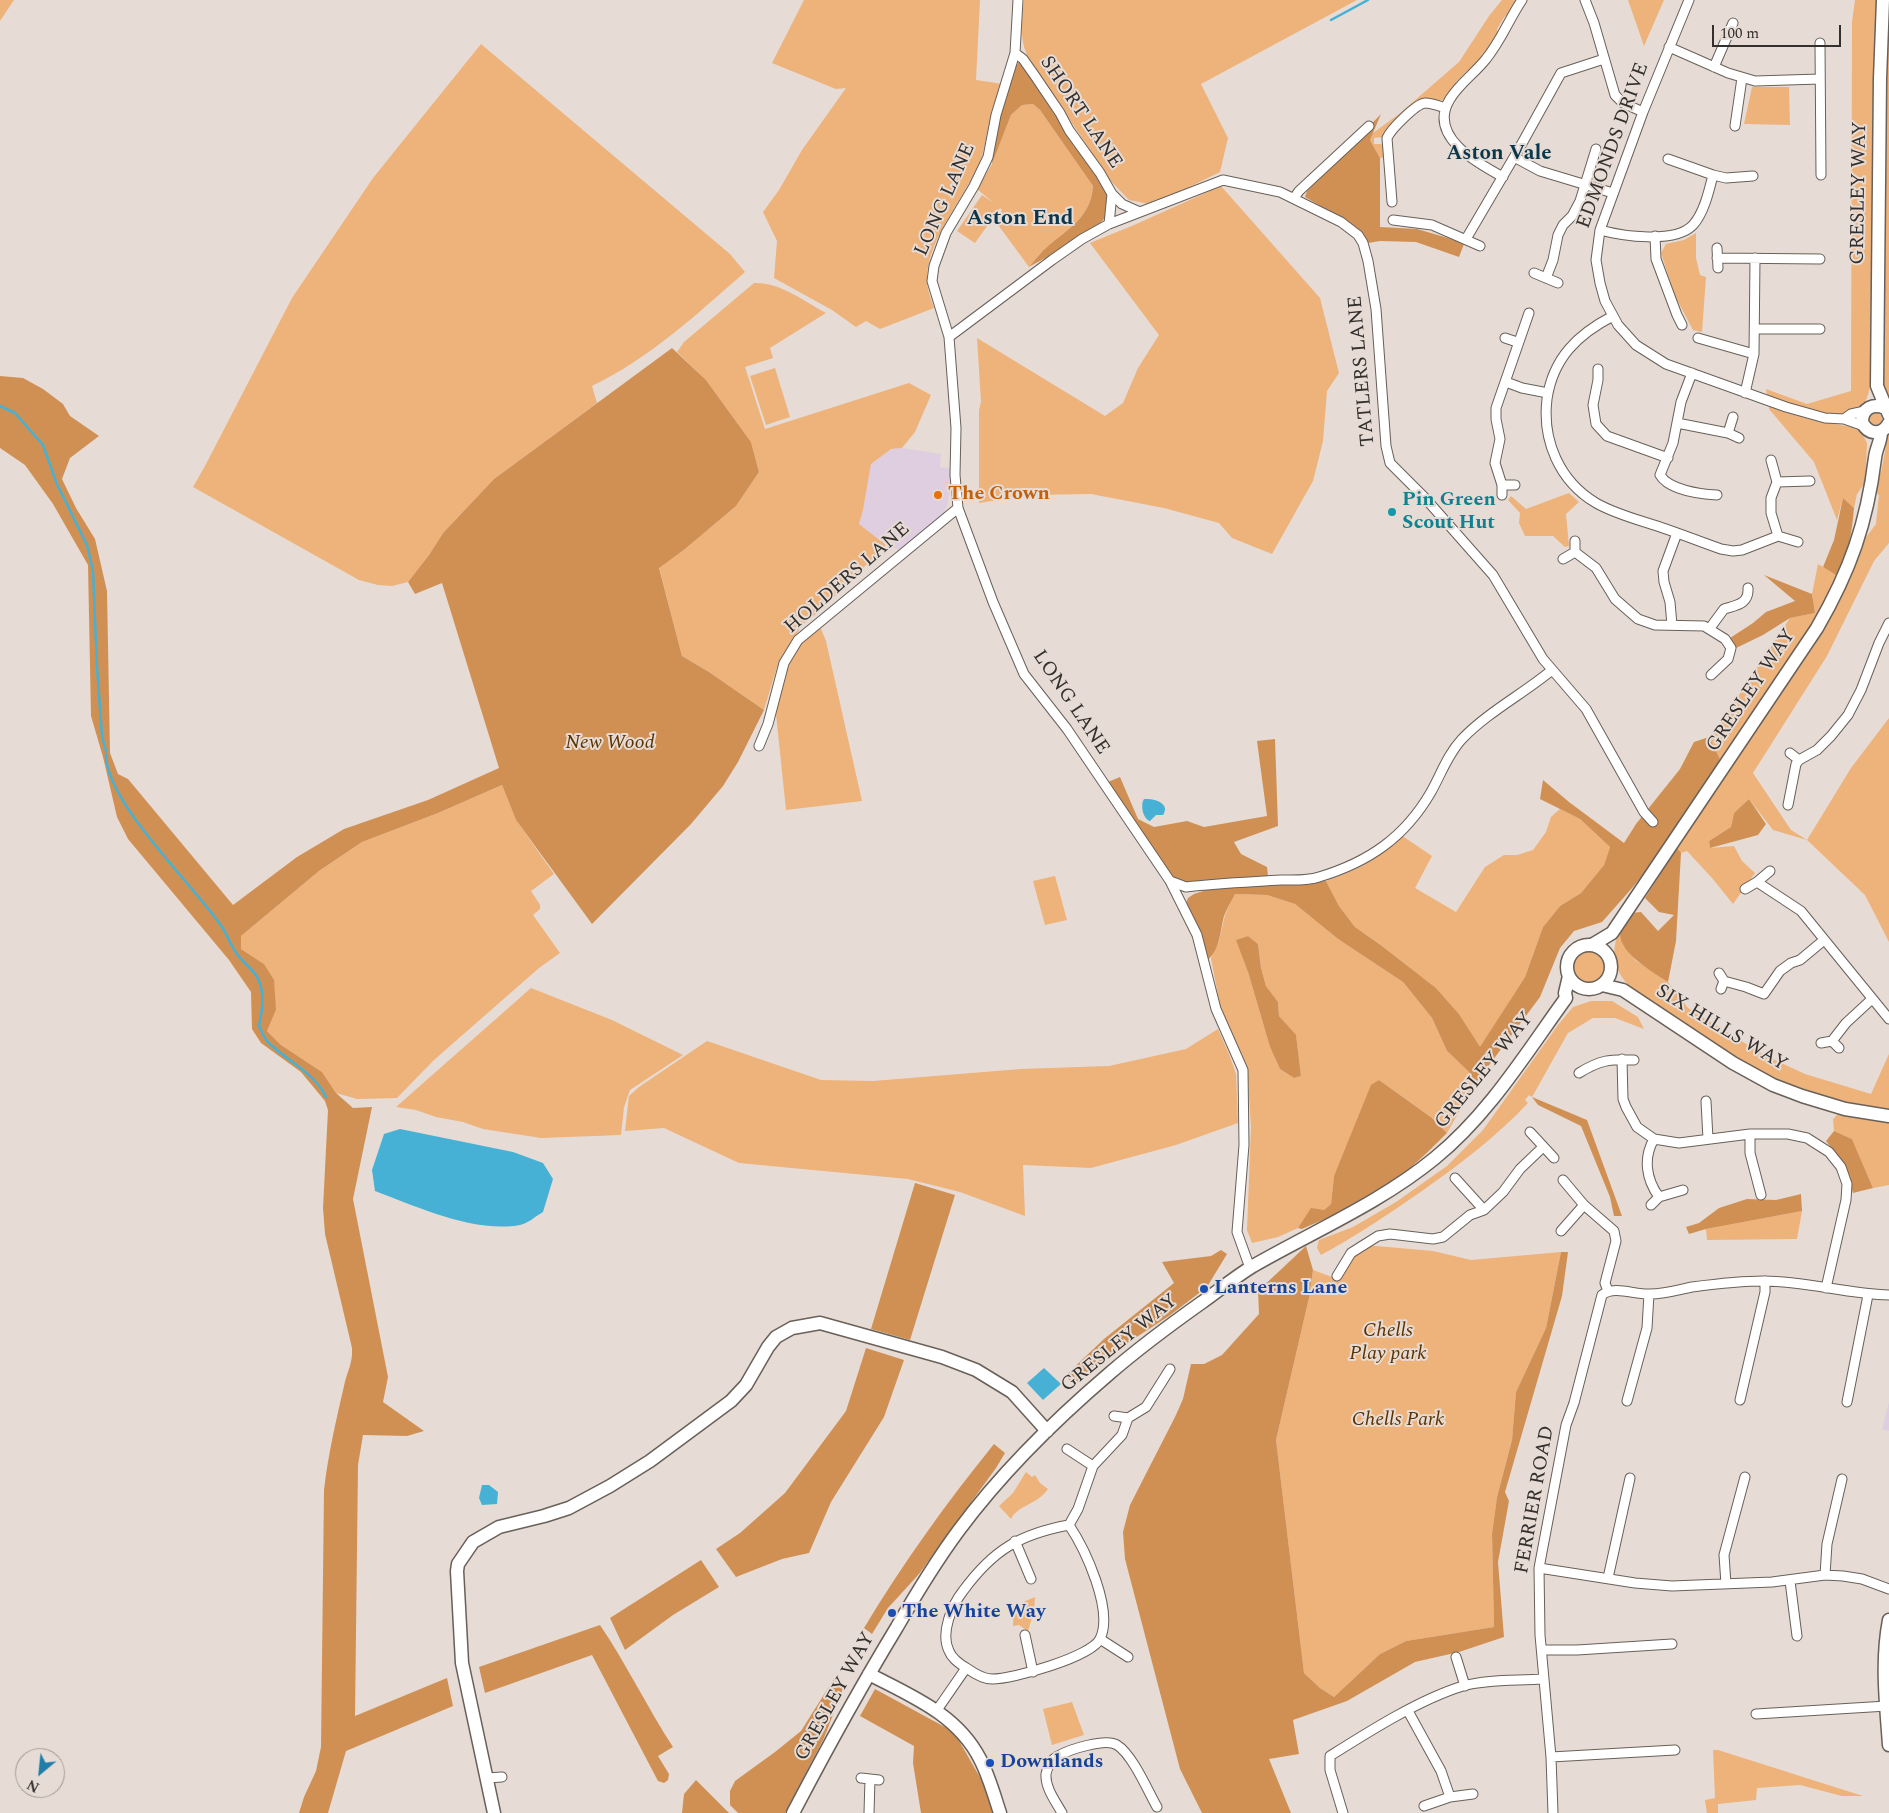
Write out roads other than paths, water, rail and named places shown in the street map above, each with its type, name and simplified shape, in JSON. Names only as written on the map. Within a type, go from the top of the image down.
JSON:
[{"type":"street","name":"LONG LANE","points":[[1018,0],[1015,53],[996,115],[988,157],[974,186],[946,233],[934,266],[932,280],[949,337],[956,428],[955,476],[958,508],[993,602],[1024,674],[1067,729],[1170,881]]},
{"type":"street","points":[[1503,177],[1471,159],[1458,147],[1447,128],[1444,116],[1445,108],[1455,91],[1493,51],[1522,0]]},
{"type":"street","points":[[1585,0],[1594,23],[1615,95],[1624,103],[1643,112]]},
{"type":"street","name":"EDMONDS DRIVE","points":[[1689,0],[1643,112],[1600,230],[1596,260],[1605,301],[1624,332],[1636,345],[1666,364],[1745,393],[1814,415],[1833,419],[1883,422]]},
{"type":"street","name":"GRESLEY WAY","points":[[1610,971],[1608,957],[1612,933],[1818,628],[1832,604],[1850,565],[1861,532],[1883,422],[1877,386],[1880,79],[1883,0]]},
{"type":"street","points":[[1714,67],[1721,38],[1733,23]]},
{"type":"street","points":[[1810,167],[1821,171],[1820,79],[1816,54],[1820,43]]},
{"type":"street","points":[[1669,48],[1742,78],[1754,80],[1820,79]]},
{"type":"street","name":"SHORT LANE","points":[[1015,53],[1023,59],[1035,76],[1069,130],[1100,172],[1112,194],[1122,204],[1140,212]]},
{"type":"street","points":[[1466,239],[1503,177],[1560,73],[1604,59]]},
{"type":"street","points":[[1735,126],[1732,111],[1742,78]]},
{"type":"street","points":[[1392,202],[1387,138],[1389,134],[1395,126],[1420,104],[1428,103],[1445,108]]},
{"type":"street","points":[[1294,198],[1299,191],[1369,126]]},
{"type":"street","points":[[1546,278],[1560,230],[1577,209],[1596,149]]},
{"type":"street","points":[[1680,152],[1672,160],[1713,175],[1726,178],[1753,176]]},
{"type":"street","points":[[1514,157],[1540,171],[1613,193]]},
{"type":"street","points":[[1600,230],[1627,237],[1676,235],[1685,231],[1694,224],[1706,198],[1713,175]]},
{"type":"street","points":[[1739,187],[1740,176]]},
{"type":"street","name":"TATLERS LANE","points":[[949,337],[1082,239],[1109,224],[1223,180],[1280,192],[1346,226],[1358,235],[1363,243],[1368,261],[1376,309],[1386,446],[1390,463],[1431,504],[1494,575],[1542,659],[1586,708],[1644,812],[1653,822]]},
{"type":"street","name":"SHORT LANE","points":[[1109,224],[1112,194]]},
{"type":"street","points":[[1393,220],[1432,225],[1480,246]]},
{"type":"street","points":[[1654,236],[1656,259],[1673,317],[1682,325]]},
{"type":"street","points":[[1717,248],[1718,268]]},
{"type":"street","points":[[1717,258],[1809,255],[1820,259]]},
{"type":"street","points":[[1745,393],[1754,354],[1755,258]]},
{"type":"street","points":[[1534,273],[1558,283]]},
{"type":"street","points":[[1502,495],[1502,485],[1495,463],[1500,439],[1495,413],[1498,397],[1506,382],[1517,342],[1529,312]]},
{"type":"street","points":[[1613,316],[1586,332],[1565,354],[1554,373],[1548,393],[1546,420],[1548,439],[1554,457],[1570,481],[1586,496],[1600,505],[1721,549],[1733,552],[1742,550],[1778,536],[1798,542]]},
{"type":"street","points":[[1754,328],[1808,333],[1820,329]]},
{"type":"street","points":[[1505,338],[1517,342]]},
{"type":"street","points":[[1698,338],[1712,347],[1754,354]]},
{"type":"street","points":[[1598,369],[1598,380],[1593,405],[1596,424],[1607,436],[1668,458]]},
{"type":"street","points":[[1692,373],[1681,402],[1673,443],[1660,475],[1663,480],[1692,493],[1717,495]]},
{"type":"street","points":[[1598,380],[1608,381]]},
{"type":"street","points":[[1506,382],[1522,388],[1548,393]]},
{"type":"street","name":"GRESLEY WAY","points":[[1877,386],[1862,417],[1883,422]]},
{"type":"street","points":[[1867,409],[1875,405],[1883,422]]},
{"type":"street","name":"EDMONDS DRIVE","points":[[1844,419],[1867,409]]},
{"type":"street","points":[[1728,433],[1733,417]]},
{"type":"street","points":[[1677,423],[1728,433],[1739,438]]},
{"type":"street","points":[[1771,460],[1777,482],[1771,498],[1771,513],[1778,536]]},
{"type":"street","points":[[1777,482],[1810,481]]},
{"type":"street","points":[[1502,485],[1515,486]]},
{"type":"street","name":"HOLDERS LANE","points":[[759,746],[768,724],[784,663],[798,640],[958,508]]},
{"type":"street","points":[[1672,625],[1670,602],[1663,571],[1677,533]]},
{"type":"street","points":[[1575,541],[1575,552]]},
{"type":"street","points":[[1575,552],[1596,568],[1615,599],[1632,615],[1648,624],[1699,625],[1710,628],[1725,639],[1731,648],[1728,659],[1711,675]]},
{"type":"street","points":[[1563,559],[1575,552]]},
{"type":"street","points":[[1710,628],[1724,609],[1740,605],[1746,600],[1748,588]]},
{"type":"street","points":[[1788,804],[1795,769],[1799,760],[1817,750],[1836,731],[1848,715],[1862,690],[1879,643],[1889,623]]},
{"type":"street","points":[[1170,881],[1186,887],[1318,878],[1368,858],[1381,850],[1394,838],[1424,803],[1451,751],[1462,738],[1536,684],[1552,670]]},
{"type":"street","points":[[1790,753],[1799,760]]},
{"type":"street","points":[[1745,889],[1770,871]]},
{"type":"street","points":[[1170,881],[1197,935],[1216,1009],[1242,1070],[1244,1144],[1237,1232],[1250,1268]]},
{"type":"street","points":[[1757,882],[1801,911],[1889,1019]]},
{"type":"street","name":"GRESLEY WAY","points":[[793,1813],[869,1674],[931,1570],[960,1528],[1007,1472],[1047,1431],[1111,1372],[1181,1318],[1250,1268],[1380,1198],[1437,1157],[1472,1123],[1495,1096],[1566,998],[1565,993],[1569,976],[1568,960],[1573,952],[1582,946],[1592,945],[1612,933]]},
{"type":"street","points":[[1718,973],[1723,985],[1746,986],[1764,994],[1780,972],[1800,960],[1824,940]]},
{"type":"street","points":[[1592,945],[1602,949],[1608,957]]},
{"type":"street","points":[[1602,985],[1610,971]]},
{"type":"street","name":"SIX HILLS WAY","points":[[1610,971],[1624,990]]},
{"type":"street","points":[[1569,976],[1576,984],[1587,988]]},
{"type":"street","name":"GRESLEY WAY","points":[[1566,998],[1572,998],[1587,988],[1602,985]]},
{"type":"street","name":"SIX HILLS WAY","points":[[1602,985],[1624,990],[1733,1063],[1773,1084],[1802,1096],[1869,1114],[1889,1116]]},
{"type":"street","points":[[1821,1042],[1836,1045],[1846,1023],[1872,999]]},
{"type":"street","points":[[1579,1073],[1596,1062],[1622,1059],[1634,1060]]},
{"type":"street","points":[[1622,1059],[1623,1099],[1626,1107],[1637,1127],[1654,1139],[1678,1143],[1750,1134],[1781,1134],[1807,1138],[1829,1152],[1845,1175],[1846,1200],[1826,1288]]},
{"type":"street","points":[[1706,1101],[1708,1139]]},
{"type":"street","points":[[1530,1132],[1554,1158]]},
{"type":"street","points":[[1750,1134],[1750,1153],[1760,1195]]},
{"type":"street","points":[[1654,1139],[1647,1156],[1647,1167],[1652,1185],[1659,1197]]},
{"type":"street","points":[[1337,1276],[1351,1253],[1378,1236],[1390,1234],[1438,1238],[1447,1234],[1470,1215],[1484,1210],[1503,1192],[1520,1169],[1544,1147]]},
{"type":"street","points":[[1455,1178],[1484,1210]]},
{"type":"street","points":[[1562,1231],[1584,1204],[1563,1180]]},
{"type":"street","points":[[1650,1204],[1659,1197],[1683,1190]]},
{"type":"street","name":"FERRIER ROAD","points":[[1553,1813],[1551,1757],[1540,1636],[1539,1568],[1566,1425],[1576,1396],[1599,1301],[1602,1295],[1608,1291],[1606,1283],[1616,1241],[1614,1231],[1584,1204]]},
{"type":"street","points":[[1740,1400],[1766,1292],[1766,1281]]},
{"type":"street","points":[[1608,1291],[1649,1294],[1713,1284],[1766,1281],[1868,1295],[1889,1295]]},
{"type":"street","points":[[1627,1401],[1647,1328],[1649,1294]]},
{"type":"street","points":[[1847,1402],[1868,1295]]},
{"type":"street","points":[[494,1813],[462,1663],[457,1572],[458,1564],[473,1542],[499,1527],[569,1508],[610,1486],[650,1461],[731,1402],[746,1385],[755,1366],[776,1337],[792,1328],[820,1323],[942,1357],[976,1370],[1012,1392],[1047,1431]]},
{"type":"street","points":[[1069,1525],[1078,1510],[1093,1466],[1122,1435],[1128,1418],[1146,1407],[1168,1381],[1170,1369]]},
{"type":"street","points":[[1114,1416],[1128,1418]]},
{"type":"street","points":[[1067,1449],[1093,1466]]},
{"type":"street","points":[[1726,1584],[1724,1555],[1745,1477]]},
{"type":"street","points":[[1608,1578],[1630,1478]]},
{"type":"street","points":[[1825,1575],[1827,1544],[1842,1479]]},
{"type":"street","points":[[1069,1525],[1079,1540],[1104,1607],[1103,1628],[1100,1639],[1094,1646],[1033,1672],[991,1679],[978,1676],[954,1659],[946,1641],[948,1625],[953,1610],[958,1598],[988,1560],[1015,1541],[1050,1528],[1069,1525]]},
{"type":"street","points":[[1015,1541],[1031,1579]]},
{"type":"street","points":[[1539,1568],[1672,1586],[1790,1581],[1825,1575],[1862,1580],[1889,1590]]},
{"type":"street","points":[[1790,1581],[1797,1636]]},
{"type":"street","points":[[1889,1620],[1884,1646],[1889,1745]]},
{"type":"street","points":[[1025,1635],[1033,1672]]},
{"type":"street","points":[[1100,1639],[1128,1657]]},
{"type":"street","points":[[1542,1650],[1577,1650],[1672,1644]]},
{"type":"street","points":[[1456,1658],[1465,1686]]},
{"type":"street","points":[[936,1710],[966,1668]]},
{"type":"street","points":[[869,1674],[936,1710],[956,1727],[972,1746],[985,1770],[1000,1813]]},
{"type":"street","points":[[1343,1813],[1330,1770],[1330,1756],[1408,1710],[1438,1695],[1465,1686],[1544,1679]]},
{"type":"street","points":[[1756,1714],[1887,1706]]},
{"type":"street","points":[[1408,1710],[1441,1771],[1450,1797]]},
{"type":"street","points":[[1062,1813],[1048,1789],[1046,1780],[1050,1764],[1058,1756],[1106,1742],[1118,1745],[1129,1757],[1156,1806]]},
{"type":"street","points":[[1551,1757],[1675,1750]]},
{"type":"street","points":[[487,1778],[502,1777]]},
{"type":"street","points":[[869,1813],[870,1779]]},
{"type":"street","points":[[1424,1806],[1450,1797],[1473,1794]]},
{"type":"water","points":[[1144,799],[1157,800],[1163,804],[1165,811],[1163,815],[1156,815],[1150,821],[1148,820],[1143,811]]},
{"type":"water","points":[[400,1129],[513,1152],[543,1163],[553,1179],[543,1212],[529,1222],[520,1225],[484,1225],[446,1217],[375,1191],[372,1170],[384,1134]]},
{"type":"water","points":[[1044,1368],[1061,1384],[1043,1400],[1027,1383]]},
{"type":"water","points":[[482,1485],[489,1485],[498,1492],[497,1504],[482,1505],[479,1498]]},
{"type":"waterway","points":[[1331,20],[1368,0]]},
{"type":"waterway","points":[[0,406],[15,413],[43,445],[57,484],[87,545],[93,571],[97,667],[102,736],[106,751]]},
{"type":"waterway","points":[[106,754],[110,774],[120,796],[135,819],[209,910],[222,927],[237,954],[257,977],[261,987],[262,998],[259,1026],[266,1039],[276,1050],[308,1074],[326,1097]]},
{"type":"place","name":"The Crown","points":[[938,495]]},
{"type":"place","name":"Pin Green Scout Hut","points":[[1392,512]]},
{"type":"place","name":"Lanterns Lane","points":[[1204,1289]]},
{"type":"place","name":"The White Way","points":[[892,1613]]},
{"type":"place","name":"Downlands","points":[[990,1763]]},
{"type":"district","name":"Aston Vale","points":[[1499,155]]},
{"type":"district","name":"Aston End","points":[[1020,220]]},
{"type":"park label","name":"New Wood","points":[[610,744]]},
{"type":"park label","name":"Chells Play park","points":[[1388,1344]]},
{"type":"park label","name":"Chells Park","points":[[1398,1421]]}]
